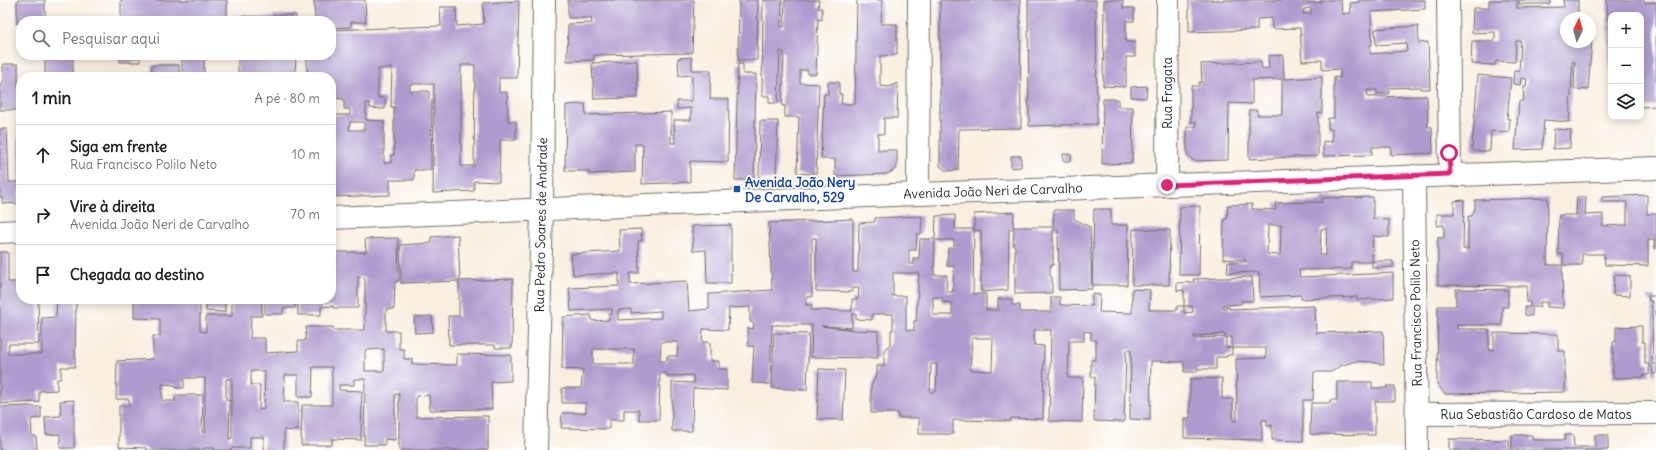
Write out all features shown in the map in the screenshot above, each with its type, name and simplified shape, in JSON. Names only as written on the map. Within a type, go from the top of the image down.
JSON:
[{"type":"street","name":"Rua Pedro Soares de Andrade","points":[[536,450],[542,208],[544,0]]},
{"type":"street","points":[[918,194],[919,0]]},
{"type":"street","name":"Rua Fragata","points":[[1167,185],[1168,0]]},
{"type":"street","points":[[1448,0],[1450,174]]},
{"type":"street","name":"Avenida João Neri de Carvalho","points":[[336,218],[542,208],[1450,174],[1656,168]]},
{"type":"street","name":"Rua Francisco Polilo Neto","points":[[1414,176],[1417,450]]},
{"type":"street","points":[[0,232],[16,232]]},
{"type":"street","name":"Rua Sebastião Cardoso de Matos","points":[[1417,414],[1656,413]]},
{"type":"building","points":[[17,0],[45,0],[45,16],[17,16]]},
{"type":"building","points":[[121,0],[227,0],[227,16],[121,16]]},
{"type":"building","points":[[314,0],[365,0],[366,22],[351,22],[351,27],[336,28],[336,16],[315,16]]},
{"type":"building","points":[[568,0],[694,0],[692,53],[594,55],[594,60],[567,61],[568,24],[592,23],[591,18],[568,18]]},
{"type":"building","points":[[739,0],[758,0],[757,60],[738,60]]},
{"type":"building","points":[[763,0],[782,0],[781,27],[784,27],[785,0],[819,0],[818,8],[822,8],[822,20],[818,19],[816,74],[808,74],[808,70],[800,70],[800,83],[819,84],[816,177],[812,177],[812,174],[797,173],[799,117],[785,117],[785,106],[782,106],[784,52],[780,51],[778,103],[769,103],[769,96],[762,96]]},
{"type":"building","points":[[857,0],[882,0],[881,24],[897,24],[897,55],[880,56],[880,86],[889,87],[898,83],[897,118],[884,118],[884,134],[878,134],[878,150],[897,150],[897,166],[893,171],[887,174],[835,176],[835,159],[821,159],[824,94],[828,94],[828,82],[839,82],[839,94],[842,94],[841,104],[855,104]]},
{"type":"building","points":[[940,0],[1020,0],[1021,128],[959,129],[958,170],[946,171],[940,166]]},
{"type":"building","points":[[1028,0],[1096,0],[1097,124],[1029,126]]},
{"type":"building","points":[[1104,0],[1123,0],[1123,8],[1134,8],[1134,21],[1126,21],[1126,42],[1135,42],[1135,57],[1126,57],[1126,87],[1103,86]]},
{"type":"building","points":[[1189,0],[1302,0],[1302,3],[1321,2],[1321,0],[1341,0],[1342,14],[1351,13],[1350,3],[1359,2],[1359,0],[1425,0],[1425,9],[1371,12],[1372,45],[1370,45],[1370,54],[1407,51],[1406,43],[1376,45],[1375,29],[1418,26],[1419,43],[1428,42],[1430,89],[1420,89],[1420,87],[1389,88],[1389,94],[1377,94],[1377,90],[1367,90],[1368,97],[1427,96],[1428,127],[1432,127],[1433,153],[1391,155],[1391,147],[1372,147],[1372,155],[1323,156],[1323,141],[1332,142],[1332,129],[1328,129],[1328,118],[1334,118],[1334,77],[1340,78],[1340,69],[1322,70],[1322,60],[1302,61],[1300,28],[1272,29],[1272,18],[1257,19],[1257,30],[1189,32]],"holes":[[[1311,8],[1311,14],[1303,14],[1304,9]]]},
{"type":"building","points":[[1489,0],[1517,0],[1517,8],[1564,7],[1563,0],[1578,0],[1578,12],[1560,12],[1560,48],[1591,48],[1588,90],[1574,89],[1575,62],[1573,61],[1569,122],[1544,120],[1542,149],[1515,150],[1519,101],[1523,101],[1524,87],[1526,87],[1527,79],[1521,78],[1520,85],[1513,84],[1514,70],[1519,71],[1521,41],[1516,41],[1515,62],[1496,61],[1495,65],[1471,64],[1472,41],[1495,41],[1495,32],[1472,33],[1473,8],[1489,8]]},
{"type":"building","points":[[1519,0],[1550,0],[1550,4],[1519,4]]},
{"type":"building","points":[[1607,0],[1644,0],[1644,3],[1656,2],[1656,106],[1644,107],[1644,12],[1608,12],[1608,24]]},
{"type":"building","points":[[519,1],[517,78],[499,78],[499,92],[507,92],[508,121],[516,121],[516,140],[500,140],[499,182],[474,181],[474,191],[433,193],[434,84],[410,84],[410,91],[429,91],[429,100],[432,99],[431,170],[414,170],[414,180],[390,180],[390,195],[336,197],[336,115],[350,115],[350,109],[344,109],[344,99],[336,98],[336,72],[307,72],[307,60],[336,60],[336,30],[441,26],[440,7],[456,7],[457,26],[484,24],[483,3]],"holes":[[[461,65],[475,65],[474,166],[461,166]],[[392,68],[391,107],[394,107],[394,155],[391,155],[391,163],[384,163],[384,121],[366,120],[366,103],[370,103],[370,108],[385,109],[385,98],[378,98],[378,69]],[[350,122],[364,122],[364,130],[349,130]]]},
{"type":"building","points":[[273,15],[296,15],[296,16]]},
{"type":"building","points":[[1283,55],[1284,79],[1322,77],[1322,113],[1318,113],[1318,156],[1249,159],[1249,110],[1257,110],[1257,115],[1282,115],[1282,79],[1252,80],[1252,104],[1229,103],[1228,160],[1194,161],[1187,154],[1187,127],[1196,127],[1196,122],[1191,122],[1191,86],[1199,86],[1199,82],[1202,82],[1201,64],[1261,62],[1262,69],[1269,68],[1268,56]]},
{"type":"building","points":[[692,57],[692,70],[711,70],[710,99],[729,99],[728,162],[690,161],[690,182],[642,184],[643,144],[635,144],[635,172],[588,174],[589,171],[565,171],[566,105],[585,104],[586,115],[671,112],[671,143],[675,143],[674,120],[691,120],[691,108],[677,109],[677,101],[692,101],[692,75],[679,76],[678,58]]},
{"type":"building","points":[[45,60],[73,60],[73,72],[45,72]]},
{"type":"building","points":[[120,60],[140,60],[140,62],[120,62]]},
{"type":"building","points":[[182,60],[204,60],[204,72],[182,72]]},
{"type":"building","points":[[238,60],[296,60],[295,72],[238,72]]},
{"type":"building","points":[[637,61],[638,98],[594,99],[592,63]]},
{"type":"building","points":[[3,64],[18,64],[18,72],[16,72],[16,110],[0,110],[0,84],[3,84]]},
{"type":"building","points":[[738,64],[743,64],[743,74],[756,74],[754,180],[735,180]]},
{"type":"building","points":[[152,65],[179,65],[179,72],[151,72]]},
{"type":"building","points":[[1478,75],[1511,78],[1507,119],[1510,119],[1509,132],[1491,131],[1490,151],[1474,151],[1472,148]]},
{"type":"building","points":[[1147,86],[1146,98],[1131,97],[1131,87]]},
{"type":"building","points":[[1103,99],[1118,99],[1118,107],[1133,107],[1132,163],[1102,164]]},
{"type":"building","points":[[760,121],[778,121],[776,179],[759,179]]},
{"type":"building","points":[[0,129],[7,129],[9,182],[16,182],[16,204],[2,203],[2,197],[0,197]]},
{"type":"building","points":[[1554,129],[1571,130],[1570,148],[1553,149]]},
{"type":"building","points":[[1063,154],[1071,154],[1071,161],[1063,161]]},
{"type":"building","points":[[1011,156],[1021,156],[1021,167],[1011,168]]},
{"type":"building","points":[[1647,195],[1647,214],[1656,214],[1656,249],[1654,240],[1648,240],[1648,266],[1605,265],[1604,254],[1582,254],[1582,265],[1563,265],[1563,254],[1558,254],[1559,215],[1576,215],[1577,197],[1586,197],[1585,215],[1603,214],[1603,226],[1627,225],[1627,202],[1602,202],[1602,197]]},
{"type":"building","points":[[1373,197],[1373,219],[1389,220],[1389,237],[1373,236],[1372,261],[1393,261],[1393,267],[1372,268],[1372,262],[1351,262],[1351,269],[1299,270],[1300,277],[1393,273],[1393,298],[1357,300],[1357,297],[1301,299],[1301,295],[1260,297],[1259,272],[1227,273],[1228,262],[1246,262],[1246,260],[1223,259],[1224,219],[1227,219],[1228,205],[1252,204],[1252,209],[1276,210],[1275,203],[1322,202],[1322,198]],"holes":[[[1268,225],[1281,225],[1280,255],[1267,254]],[[1321,229],[1327,229],[1326,255],[1320,255]]]},
{"type":"building","points":[[1548,198],[1547,265],[1562,265],[1563,308],[1547,307],[1547,302],[1540,302],[1540,307],[1532,307],[1532,316],[1525,315],[1525,307],[1530,307],[1530,302],[1526,302],[1527,286],[1438,285],[1438,238],[1444,238],[1444,225],[1437,226],[1437,214],[1454,214],[1454,201],[1464,200],[1463,249],[1468,249],[1468,216],[1472,216],[1475,209],[1475,200]]},
{"type":"building","points":[[1200,206],[1199,275],[1179,275],[1180,207]]},
{"type":"building","points":[[1094,209],[1111,209],[1111,225],[1128,225],[1127,285],[1092,285]]},
{"type":"building","points":[[1054,210],[1074,210],[1074,219],[1090,227],[1092,289],[1059,290],[1058,229],[1053,229],[1053,265],[1050,266],[1052,293],[1015,294],[1015,246],[1013,246],[1014,229],[1009,229],[1008,290],[981,292],[981,231],[974,230],[973,294],[986,294],[986,310],[998,310],[998,299],[1012,299],[1012,305],[1020,305],[1020,312],[1051,312],[1051,297],[1060,297],[1060,305],[1092,306],[1092,294],[1100,295],[1099,312],[1132,313],[1132,289],[1150,290],[1149,310],[1177,310],[1177,306],[1184,306],[1184,290],[1177,291],[1177,283],[1194,282],[1193,279],[1252,277],[1253,301],[1241,301],[1241,304],[1223,305],[1223,308],[1315,306],[1316,333],[1383,331],[1384,365],[1372,362],[1356,361],[1340,366],[1331,372],[1314,372],[1313,400],[1303,400],[1303,441],[1272,440],[1272,425],[1267,426],[1267,420],[1262,420],[1262,440],[1184,438],[1184,418],[1190,418],[1190,379],[1222,378],[1222,399],[1233,399],[1233,421],[1237,421],[1236,359],[1266,358],[1266,348],[1232,348],[1232,355],[1227,355],[1227,357],[1216,357],[1216,369],[1197,369],[1197,372],[1184,372],[1184,362],[1151,361],[1150,420],[1130,419],[1131,350],[1126,350],[1124,422],[1094,421],[1095,377],[1091,377],[1091,360],[1096,360],[1096,340],[1091,340],[1091,332],[1084,331],[1084,341],[1069,341],[1068,378],[1083,378],[1082,422],[1049,421],[1051,330],[1034,330],[1034,345],[1044,346],[1043,419],[1011,418],[1010,421],[953,420],[953,434],[919,434],[919,418],[898,418],[898,413],[871,413],[871,386],[877,373],[877,366],[884,366],[884,350],[891,343],[893,314],[872,314],[872,320],[856,319],[856,314],[852,314],[852,328],[821,326],[878,331],[878,358],[811,357],[812,325],[772,325],[770,384],[752,383],[754,346],[748,346],[748,328],[753,329],[754,323],[750,322],[750,307],[729,308],[728,330],[703,329],[702,342],[710,342],[710,361],[719,361],[719,369],[727,369],[727,390],[693,388],[692,431],[672,431],[672,382],[694,383],[693,375],[667,376],[666,373],[660,373],[659,420],[639,420],[639,410],[624,410],[624,420],[609,420],[609,429],[561,428],[562,413],[586,413],[586,403],[562,403],[562,388],[581,388],[583,370],[562,369],[563,317],[591,315],[592,321],[609,320],[609,314],[612,314],[612,309],[571,311],[569,288],[619,286],[619,273],[573,275],[571,254],[620,251],[619,230],[641,229],[642,241],[638,241],[639,273],[630,273],[630,284],[687,281],[689,311],[709,309],[709,294],[772,290],[769,223],[853,219],[853,272],[858,272],[859,223],[875,222],[875,218],[922,216],[921,234],[917,234],[916,250],[909,250],[909,264],[914,264],[913,258],[919,258],[920,239],[935,239],[936,216],[955,215],[955,229],[974,229],[974,214],[1014,212],[1013,227],[1053,227]],"holes":[[[812,238],[816,238],[816,291],[852,292],[852,288],[859,288],[858,299],[852,299],[852,311],[811,310],[812,305],[806,305],[806,297],[812,297]],[[935,240],[954,240],[954,248],[948,248],[947,266],[954,266],[953,292],[946,292],[947,275],[934,275]],[[893,273],[919,273],[916,321],[914,321],[914,330],[906,330],[906,296],[893,296]],[[933,297],[942,297],[942,302],[952,303],[952,315],[933,315]],[[1184,306],[1192,306],[1193,312],[1184,313]],[[631,309],[631,313],[661,311],[661,318],[618,320],[618,310]],[[1225,334],[1226,337],[1194,338],[1194,336]],[[1226,337],[1232,337],[1232,348],[1226,347]],[[972,338],[993,338],[992,371],[970,370]],[[661,342],[678,342],[677,356],[667,356],[667,361],[660,361]],[[593,349],[634,349],[634,364],[593,364]],[[931,364],[937,364],[936,392],[930,392]]]},
{"type":"building","points":[[731,225],[731,283],[707,283],[706,250],[693,251],[692,226]]},
{"type":"building","points":[[1133,229],[1170,230],[1169,285],[1132,285]]},
{"type":"building","points":[[458,235],[460,281],[513,279],[512,348],[495,348],[495,345],[449,345],[448,316],[459,316],[459,281],[401,283],[400,245],[432,243],[431,237]]},
{"type":"building","points":[[398,238],[399,281],[395,282],[394,309],[386,309],[386,331],[399,331],[399,349],[404,349],[404,359],[412,359],[412,364],[457,365],[457,354],[511,355],[511,381],[491,382],[492,409],[430,410],[429,395],[416,396],[416,417],[488,416],[488,450],[399,450],[399,394],[395,394],[395,440],[385,439],[385,445],[364,445],[365,379],[354,379],[354,385],[339,385],[339,390],[362,391],[361,440],[332,439],[332,445],[301,445],[302,405],[332,405],[332,367],[313,367],[312,397],[298,397],[298,375],[285,375],[284,402],[298,402],[298,431],[284,430],[284,450],[264,450],[264,437],[250,437],[250,448],[232,448],[231,450],[214,450],[214,448],[204,448],[204,450],[146,450],[146,448],[119,447],[119,406],[129,406],[129,399],[116,399],[117,361],[153,359],[153,336],[160,336],[160,319],[134,318],[134,304],[200,304],[200,331],[206,332],[206,316],[232,316],[232,304],[262,304],[262,316],[251,316],[250,338],[265,338],[265,353],[298,351],[298,341],[305,341],[306,327],[333,327],[333,330],[365,330],[365,278],[358,277],[358,308],[333,308],[333,306],[321,307],[321,315],[298,315],[298,304],[336,304],[336,252],[366,252],[365,239]],"holes":[[[384,349],[384,371],[365,371],[365,350]],[[251,371],[265,371],[264,409],[259,410],[260,385],[251,385]],[[184,378],[205,378],[205,433],[202,432],[203,395],[175,395],[175,401],[162,401],[162,384],[175,385],[176,388],[184,388]],[[226,379],[232,379],[232,438],[229,439],[230,400],[226,400]]]},
{"type":"building","points":[[0,252],[8,252],[8,282],[16,282],[16,304],[38,304],[39,344],[9,344],[8,354],[42,354],[42,318],[56,317],[57,304],[76,304],[75,367],[61,367],[61,379],[57,379],[57,390],[39,391],[39,402],[0,404]]},
{"type":"building","points":[[1614,275],[1630,276],[1630,296],[1613,295]]},
{"type":"building","points":[[1456,289],[1508,290],[1508,307],[1502,307],[1502,325],[1457,325],[1457,329],[1489,329],[1489,350],[1494,350],[1494,333],[1558,334],[1558,351],[1565,351],[1565,392],[1445,394],[1437,384],[1438,306],[1456,306]]},
{"type":"building","points":[[1648,296],[1656,296],[1656,374],[1653,374],[1652,301],[1649,301]]},
{"type":"building","points":[[206,304],[225,304],[225,312],[206,311]]},
{"type":"building","points":[[265,304],[295,304],[295,308],[283,308],[283,314],[265,314]]},
{"type":"building","points":[[432,316],[433,332],[415,333],[414,317]]},
{"type":"building","points":[[1642,326],[1642,342],[1645,342],[1645,364],[1649,364],[1649,375],[1644,375],[1644,377],[1613,378],[1613,342],[1616,341],[1616,327]]},
{"type":"building","points":[[774,333],[809,334],[807,390],[772,388]]},
{"type":"building","points":[[819,369],[845,370],[843,420],[817,419]]},
{"type":"building","points":[[1337,382],[1372,382],[1372,388],[1387,388],[1387,386],[1395,386],[1395,401],[1375,401],[1375,435],[1310,434],[1311,403],[1330,403],[1330,400],[1337,400]]},
{"type":"building","points":[[74,400],[74,448],[60,448],[60,434],[46,435],[45,417],[61,416],[60,401]]},
{"type":"building","points":[[0,407],[41,407],[41,418],[31,419],[32,436],[36,436],[37,450],[0,450]]},
{"type":"building","points":[[1512,435],[1532,435],[1532,440],[1565,440],[1565,435],[1573,435],[1574,447],[1595,447],[1595,435],[1608,435],[1608,450],[1512,450]]},
{"type":"building","points":[[1449,439],[1509,440],[1509,450],[1449,450]]},
{"type":"place","name":"Avenida João Nery De Carvalho, 529","points":[[737,189]]},
{"type":"route","points":[[1167,185],[1450,174],[1449,153]]}]
